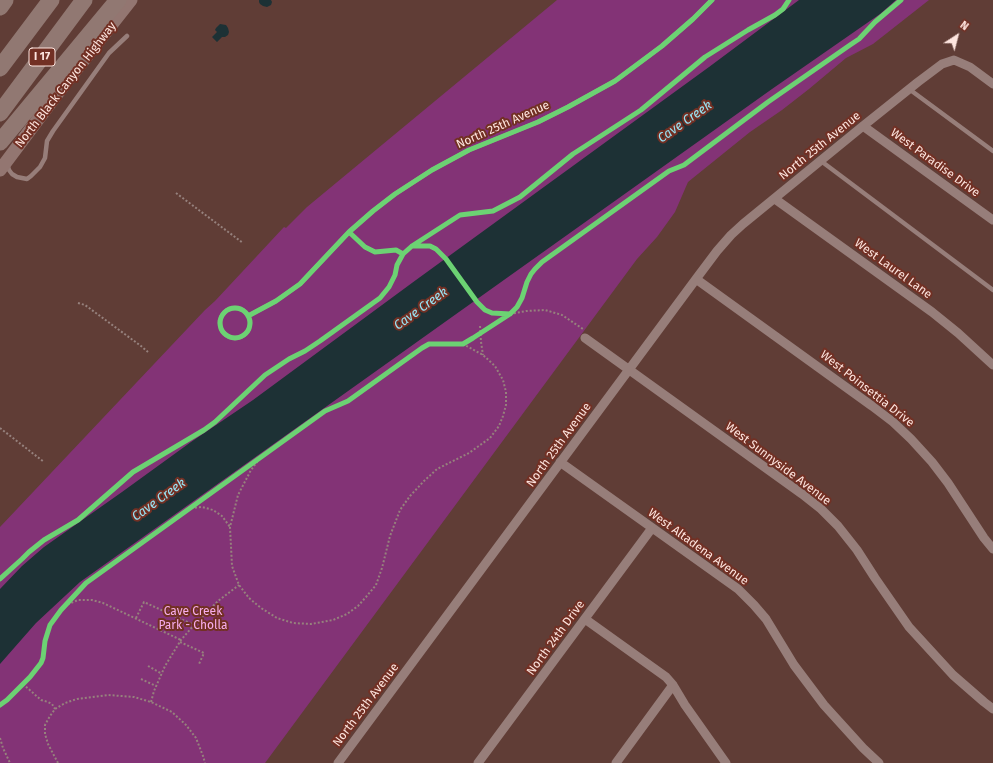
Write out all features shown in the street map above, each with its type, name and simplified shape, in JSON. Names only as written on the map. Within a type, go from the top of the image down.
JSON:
[{"type":"highway","points":[[0,7],[5,0]]},
{"type":"highway","points":[[0,50],[37,0]]},
{"type":"highway","points":[[0,68],[51,0]]},
{"type":"highway","points":[[0,94],[69,0]]},
{"type":"highway","name":"I 17","points":[[0,114],[84,0]]},
{"type":"highway","points":[[0,142],[118,0]]},
{"type":"main road","name":"North Black Canyon Highway","points":[[3,166],[57,94],[131,0]]},
{"type":"street","name":"North 25th Avenue","points":[[338,763],[696,279],[731,235],[909,89],[942,64],[954,60],[970,67],[993,83]]},
{"type":"street","name":"West Paradise Drive","points":[[864,126],[993,220]]},
{"type":"street","name":"West Laurel Lane","points":[[775,199],[932,312],[958,333],[993,365]]},
{"type":"street","name":"West Poinsettia Drive","points":[[696,279],[872,406],[911,438],[948,483],[984,538],[993,549]]},
{"type":"street","name":"West Sunnyside Avenue","points":[[585,338],[821,509],[838,526],[858,550],[875,578],[909,627],[953,675],[993,709]]},
{"type":"street","name":"West Altadena Avenue","points":[[560,462],[738,589],[766,619],[794,665],[824,705],[879,763]]},
{"type":"street","name":"North 24th Drive","points":[[478,763],[652,528]]},
{"type":"street","points":[[585,619],[666,677],[726,763]]},
{"type":"street","points":[[616,763],[673,685]]},
{"type":"lane","name":"North 25th Avenue","points":[[248,316],[276,301],[300,284],[349,232],[395,194],[432,170],[469,150],[568,108],[615,81],[662,46],[712,0]]},
{"type":"lane","points":[[3,166],[17,177],[27,178],[40,167],[45,158],[47,141],[53,131],[109,53],[127,36]]},
{"type":"lane","points":[[909,89],[993,151]]},
{"type":"lane","points":[[821,161],[993,290]]},
{"type":"lane","points":[[237,308],[248,316],[250,326],[245,335],[241,338],[231,338],[222,333],[219,323],[220,318],[228,309],[237,308]]},
{"type":"path","points":[[176,193],[243,243]]},
{"type":"path","points":[[78,303],[85,305],[148,352]]},
{"type":"path","points":[[510,314],[517,308]]},
{"type":"path","points":[[504,316],[526,311],[545,310],[567,318],[589,333],[585,338]]},
{"type":"path","points":[[481,323],[474,338],[486,330]]},
{"type":"path","points":[[481,323],[480,334],[483,354]]},
{"type":"path","points":[[260,458],[238,495],[230,527],[232,566],[239,585],[249,598],[261,608],[277,618],[293,623],[310,624],[333,620],[347,614],[358,606],[376,585],[395,522],[400,510],[410,496],[437,469],[456,458],[469,453],[490,438],[499,426],[506,404],[506,392],[495,366],[483,354],[466,342],[456,344]]},
{"type":"path","points":[[0,428],[44,462]]},
{"type":"path","points":[[248,467],[266,453]]},
{"type":"path","points":[[184,512],[197,503]]},
{"type":"path","points":[[190,508],[202,507],[213,510],[222,516],[230,527]]},
{"type":"path","points":[[151,702],[165,666],[180,641],[218,601],[239,585]]},
{"type":"path","points":[[62,608],[73,596]]},
{"type":"path","points":[[62,608],[78,600],[92,600],[103,603],[204,654],[199,664]]},
{"type":"path","points":[[136,619],[144,602],[194,626]]},
{"type":"path","points":[[148,666],[162,674]]},
{"type":"path","points":[[141,679],[156,686]]},
{"type":"path","points":[[18,690],[25,683],[41,700],[52,704],[55,708]]},
{"type":"path","points":[[58,763],[48,744],[45,734],[46,725],[50,716],[55,708],[77,698],[96,696],[134,698],[151,702],[172,712],[186,724],[196,738],[204,763]]},
{"type":"path","points":[[0,738],[10,763]]},
{"type":"green space","name":"Cave Creek Park - Cholla","points":[[557,0],[929,0],[873,44],[846,58],[809,89],[750,132],[688,182],[675,212],[657,237],[637,259],[265,763],[0,763],[0,527],[284,227],[286,228],[307,207]]},
{"type":"water","points":[[259,0],[271,0],[272,2],[271,5],[267,7],[260,4]]},
{"type":"water","name":"Cave Creek","points":[[799,0],[896,0],[880,14],[772,89],[80,582],[36,623],[0,664],[0,589],[22,566],[44,547],[191,442],[253,400]]},
{"type":"water","points":[[220,24],[226,25],[229,32],[228,35],[222,37],[217,42],[212,37],[217,32],[215,30]]},
{"type":"cycle path","points":[[248,316],[276,301],[300,284],[349,232],[395,194],[432,170],[469,150],[538,122],[615,81],[662,46],[712,0]]},
{"type":"cycle path","points":[[0,579],[44,540],[78,520],[133,472],[204,430],[215,422],[265,375],[320,341],[380,298],[389,287],[395,275],[397,265],[403,254],[412,246],[460,215],[493,211],[520,197],[573,154],[641,110],[705,57],[775,15],[783,9],[789,0]]},
{"type":"cycle path","points":[[0,705],[30,677],[41,663],[50,625],[61,610],[86,583],[325,411],[348,401],[422,348],[429,344],[463,344],[510,314],[517,307],[522,298],[531,274],[542,262],[669,171],[684,165],[768,102],[859,39],[875,22],[901,0]]},
{"type":"cycle path","points":[[349,232],[365,247],[375,252],[396,250],[403,254]]},
{"type":"cycle path","points":[[412,246],[430,246],[436,249],[446,259],[477,302],[485,310],[492,313],[510,314]]},
{"type":"cycle path","points":[[235,308],[246,312],[250,323],[246,334],[235,338],[224,334],[220,323],[224,312],[235,308]]}]
